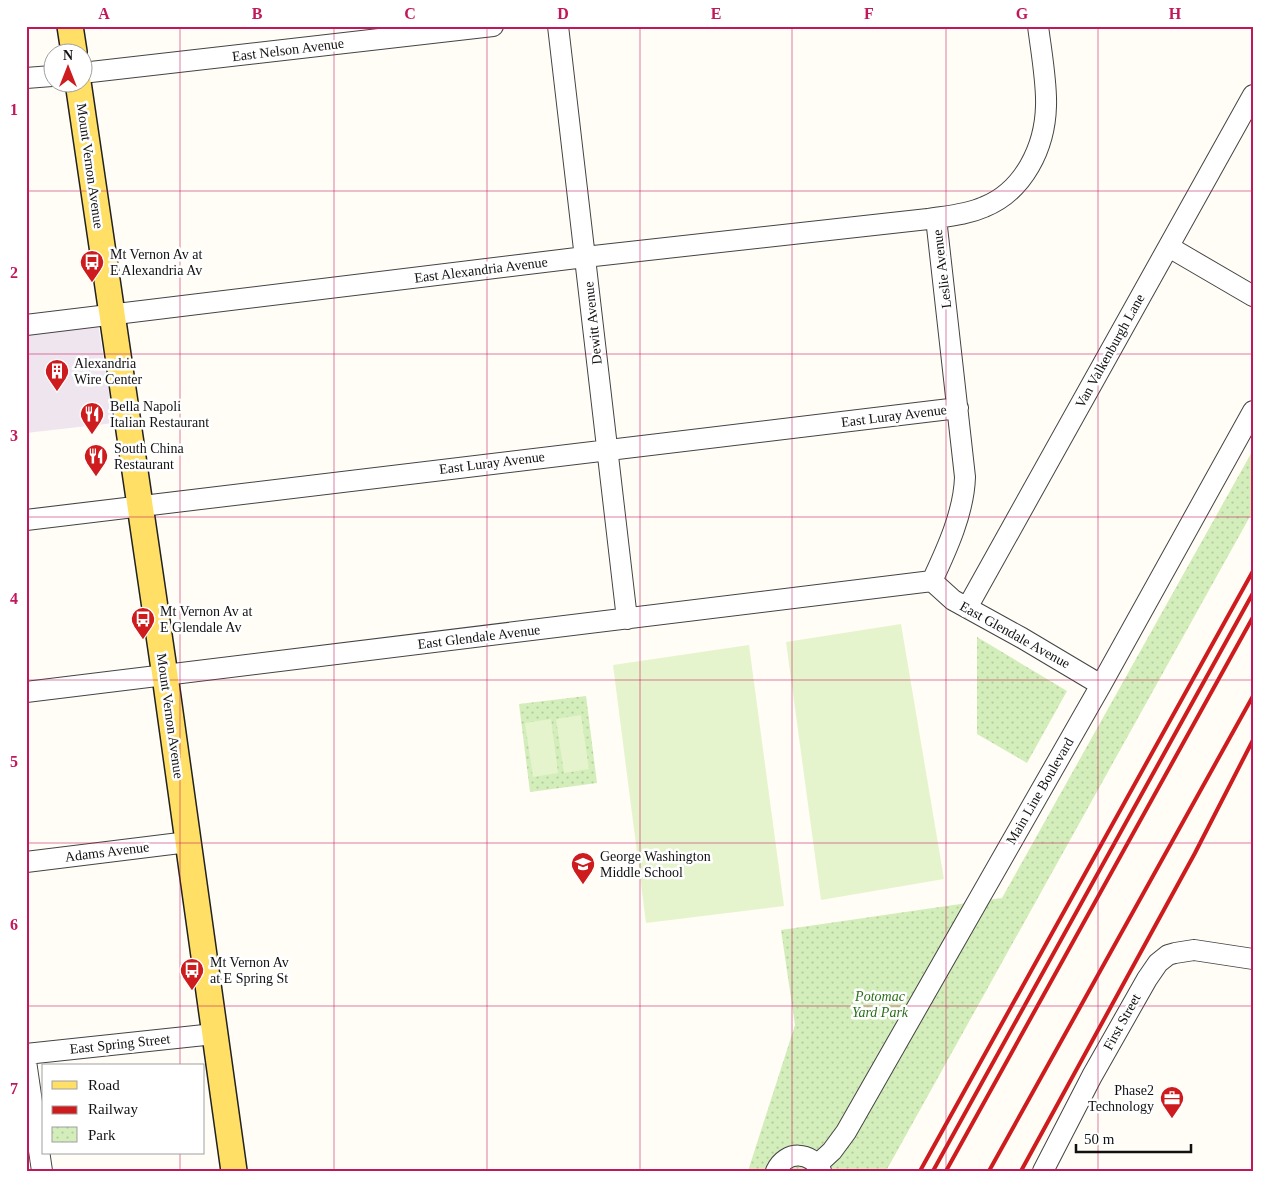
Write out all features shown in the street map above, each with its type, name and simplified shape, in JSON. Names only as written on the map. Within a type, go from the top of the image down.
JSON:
[{"type":"main road","points":[[70,26],[72,42]]},
{"type":"main road","name":"Mount Vernon Avenue","points":[[79,92],[234,1171]]},
{"type":"street","name":"East Nelson Avenue","points":[[92,72],[493,26]]},
{"type":"street","name":"Dewitt Avenue","points":[[558,26],[627,620]]},
{"type":"street","name":"Leslie Avenue","points":[[934,576],[957,518],[965,489],[958,408],[936,218],[983,208],[1002,198],[1018,183],[1035,157],[1040,146],[1047,105],[1038,26]]},
{"type":"street","points":[[26,78],[42,77]]},
{"type":"street","name":"Van Valkenburgh Lane","points":[[967,608],[1253,95]]},
{"type":"street","name":"East Alexandria Avenue","points":[[26,325],[585,257],[936,218]]},
{"type":"street","points":[[1169,247],[1253,296]]},
{"type":"street","name":"East Luray Avenue","points":[[26,520],[958,408]]},
{"type":"street","name":"Main Line Boulevard","points":[[776,1171],[781,1163],[796,1155],[804,1155],[812,1159],[820,1168],[846,1132],[1101,685],[1253,411]]},
{"type":"street","name":"East Glendale Avenue","points":[[26,692],[627,620],[934,576],[953,600],[1101,685]]},
{"type":"street","name":"Adams Avenue","points":[[26,862],[188,842]]},
{"type":"street","name":"First Street","points":[[1043,1171],[1092,1076],[1158,963],[1175,953],[1194,950],[1253,959]]},
{"type":"street","name":"East Spring Street","points":[[26,1054],[214,1034]]},
{"type":"street","points":[[26,1061],[42,1171]]},
{"type":"shaded area","points":[[98,324],[114,423],[26,433],[26,333]]},
{"type":"green space","name":"Potomac Yard Park","points":[[1253,450],[1253,511],[886,1171],[748,1171],[795,1025],[781,930],[1002,898]]},
{"type":"green space","points":[[901,624],[944,879],[821,900],[786,642]]},
{"type":"green space","points":[[977,637],[1067,691],[1027,763],[977,734]]},
{"type":"green space","points":[[749,645],[784,906],[646,923],[613,665]]},
{"type":"green space","points":[[586,696],[597,783],[530,792],[519,704]]},
{"type":"green space","points":[[581,715],[589,769],[564,773],[556,719]]},
{"type":"green space","points":[[551,719],[558,773],[533,777],[525,723]]},
{"type":"railway","points":[[920,1171],[1253,571]]},
{"type":"railway","points":[[933,1171],[1253,593]]},
{"type":"railway","points":[[946,1171],[1253,617]]},
{"type":"railway","points":[[989,1171],[1253,696]]},
{"type":"railway","points":[[1021,1171],[1195,853],[1253,740]]},
{"type":"place","name":"Mt Vernon Av at E Alexandria Av","points":[[92,283]]},
{"type":"place","name":"Alexandria Wire Center","points":[[57,392]]},
{"type":"place","name":"Bella Napoli Italian Restaurant","points":[[92,435]]},
{"type":"place","name":"South China Restaurant","points":[[96,477]]},
{"type":"place","name":"Mt Vernon Av at E Glendale Av","points":[[143,640]]},
{"type":"place","name":"George Washington Middle School","points":[[583,885]]},
{"type":"place","name":"Mt Vernon Av at E Spring St","points":[[192,991]]},
{"type":"place","name":"Phase2 Technology","points":[[1172,1119]]}]
